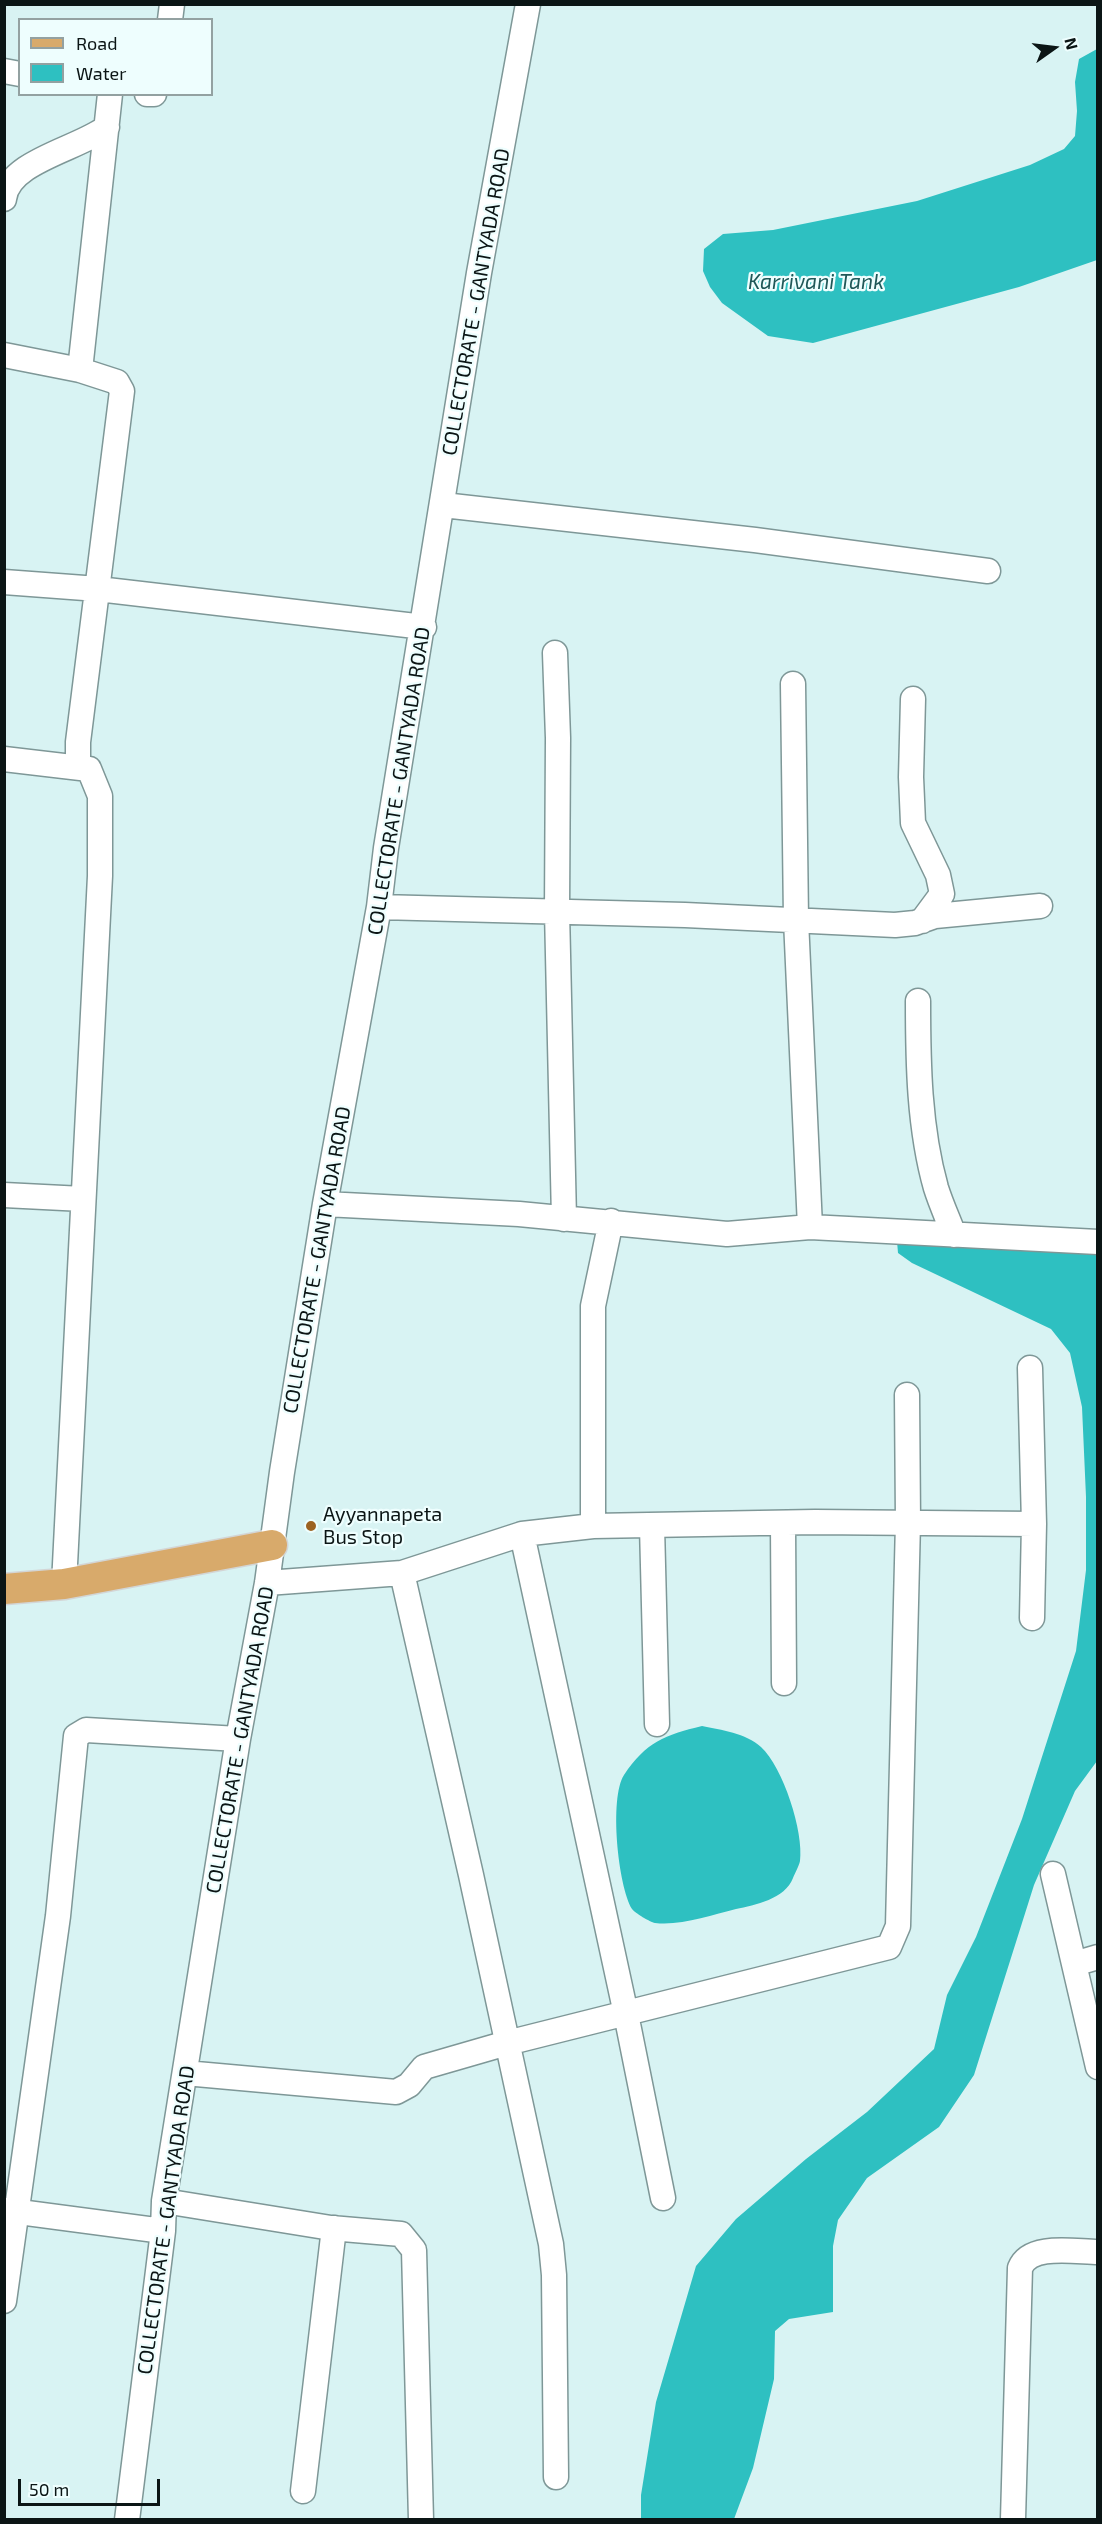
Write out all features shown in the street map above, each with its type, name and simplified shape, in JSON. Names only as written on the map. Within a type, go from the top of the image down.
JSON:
[{"type":"main road","points":[[4,1589],[64,1584],[272,1545]]},
{"type":"street","name":"COLLECTORATE - GANTYADA ROAD","points":[[127,2520],[163,2231],[164,2201],[238,1739],[267,1583],[325,1204],[380,907],[386,848],[424,627],[479,273],[528,4]]},
{"type":"street","points":[[80,370],[110,96]]},
{"type":"street","points":[[4,199],[8,185],[22,169],[95,136],[107,127]]},
{"type":"street","points":[[4,355],[80,370],[117,382],[122,391],[78,742],[78,766]]},
{"type":"street","points":[[443,505],[755,540],[988,571]]},
{"type":"street","points":[[4,582],[98,589],[424,627]]},
{"type":"street","points":[[555,653],[558,738],[557,910],[564,1219]]},
{"type":"street","points":[[794,684],[796,920],[810,1227]]},
{"type":"street","points":[[913,699],[911,757],[914,823],[938,875],[942,894],[922,921]]},
{"type":"street","points":[[4,759],[90,769],[100,796],[100,876],[64,1584]]},
{"type":"street","points":[[380,907],[557,910],[895,925],[922,921],[935,916],[966,915],[987,909],[1040,906]]},
{"type":"street","points":[[918,1001],[918,1061],[924,1117],[936,1188],[954,1235]]},
{"type":"street","points":[[4,1195],[83,1199]]},
{"type":"street","points":[[325,1204],[519,1214],[611,1221],[726,1234],[810,1227],[1098,1242]]},
{"type":"street","points":[[593,1526],[593,1306],[611,1221]]},
{"type":"street","points":[[1030,1368],[1034,1524],[1032,1618]]},
{"type":"street","points":[[185,2073],[396,2092],[409,2085],[424,2067],[507,2043],[883,1950],[893,1941],[898,1926],[908,1522],[907,1395]]},
{"type":"street","points":[[267,1583],[402,1573],[522,1534],[593,1526],[908,1522],[1034,1524]]},
{"type":"street","points":[[783,1525],[784,1683]]},
{"type":"street","points":[[652,1526],[657,1724]]},
{"type":"street","points":[[522,1534],[626,2014],[663,2198]]},
{"type":"street","points":[[402,1573],[471,1875],[551,2244],[554,2275],[556,2476]]},
{"type":"street","points":[[4,2301],[11,2211],[58,1916],[76,1736],[86,1730],[238,1739]]},
{"type":"street","points":[[1053,1874],[1098,2067]]},
{"type":"street","points":[[1074,1964],[1098,1957]]},
{"type":"street","points":[[164,2201],[334,2228],[401,2234],[414,2250],[421,2520]]},
{"type":"street","points":[[11,2211],[163,2231]]},
{"type":"street","points":[[303,2492],[334,2228]]},
{"type":"street","points":[[1029,2520],[1012,2519],[1020,2268],[1025,2258],[1037,2252],[1098,2252]]},
{"type":"water","name":"Karrivani Tank","points":[[1097,49],[1097,260],[1019,287],[813,343],[768,336],[722,303],[710,287],[703,271],[704,249],[723,234],[773,230],[917,201],[1030,165],[1064,149],[1075,136],[1077,111],[1075,82],[1079,59]]},
{"type":"water","points":[[897,1241],[1097,1253],[1097,1761],[1075,1791],[1034,1885],[974,2075],[939,2127],[867,2178],[838,2220],[833,2246],[833,2312],[789,2319],[775,2331],[774,2379],[753,2468],[734,2519],[641,2520],[641,2495],[656,2402],[696,2266],[736,2219],[806,2159],[867,2112],[934,2049],[947,1995],[976,1937],[1022,1819],[1076,1651],[1086,1570],[1086,1497],[1082,1407],[1070,1353],[1051,1329],[912,1263],[898,1253]]},
{"type":"water","points":[[702,1726],[748,1738],[769,1756],[784,1784],[795,1817],[799,1834],[800,1861],[789,1885],[769,1900],[696,1919],[665,1924],[655,1923],[636,1913],[627,1898],[617,1842],[619,1786],[632,1764],[649,1747],[677,1733]]},
{"type":"place","name":"Ayyannapeta Bus Stop","points":[[311,1526]]}]
